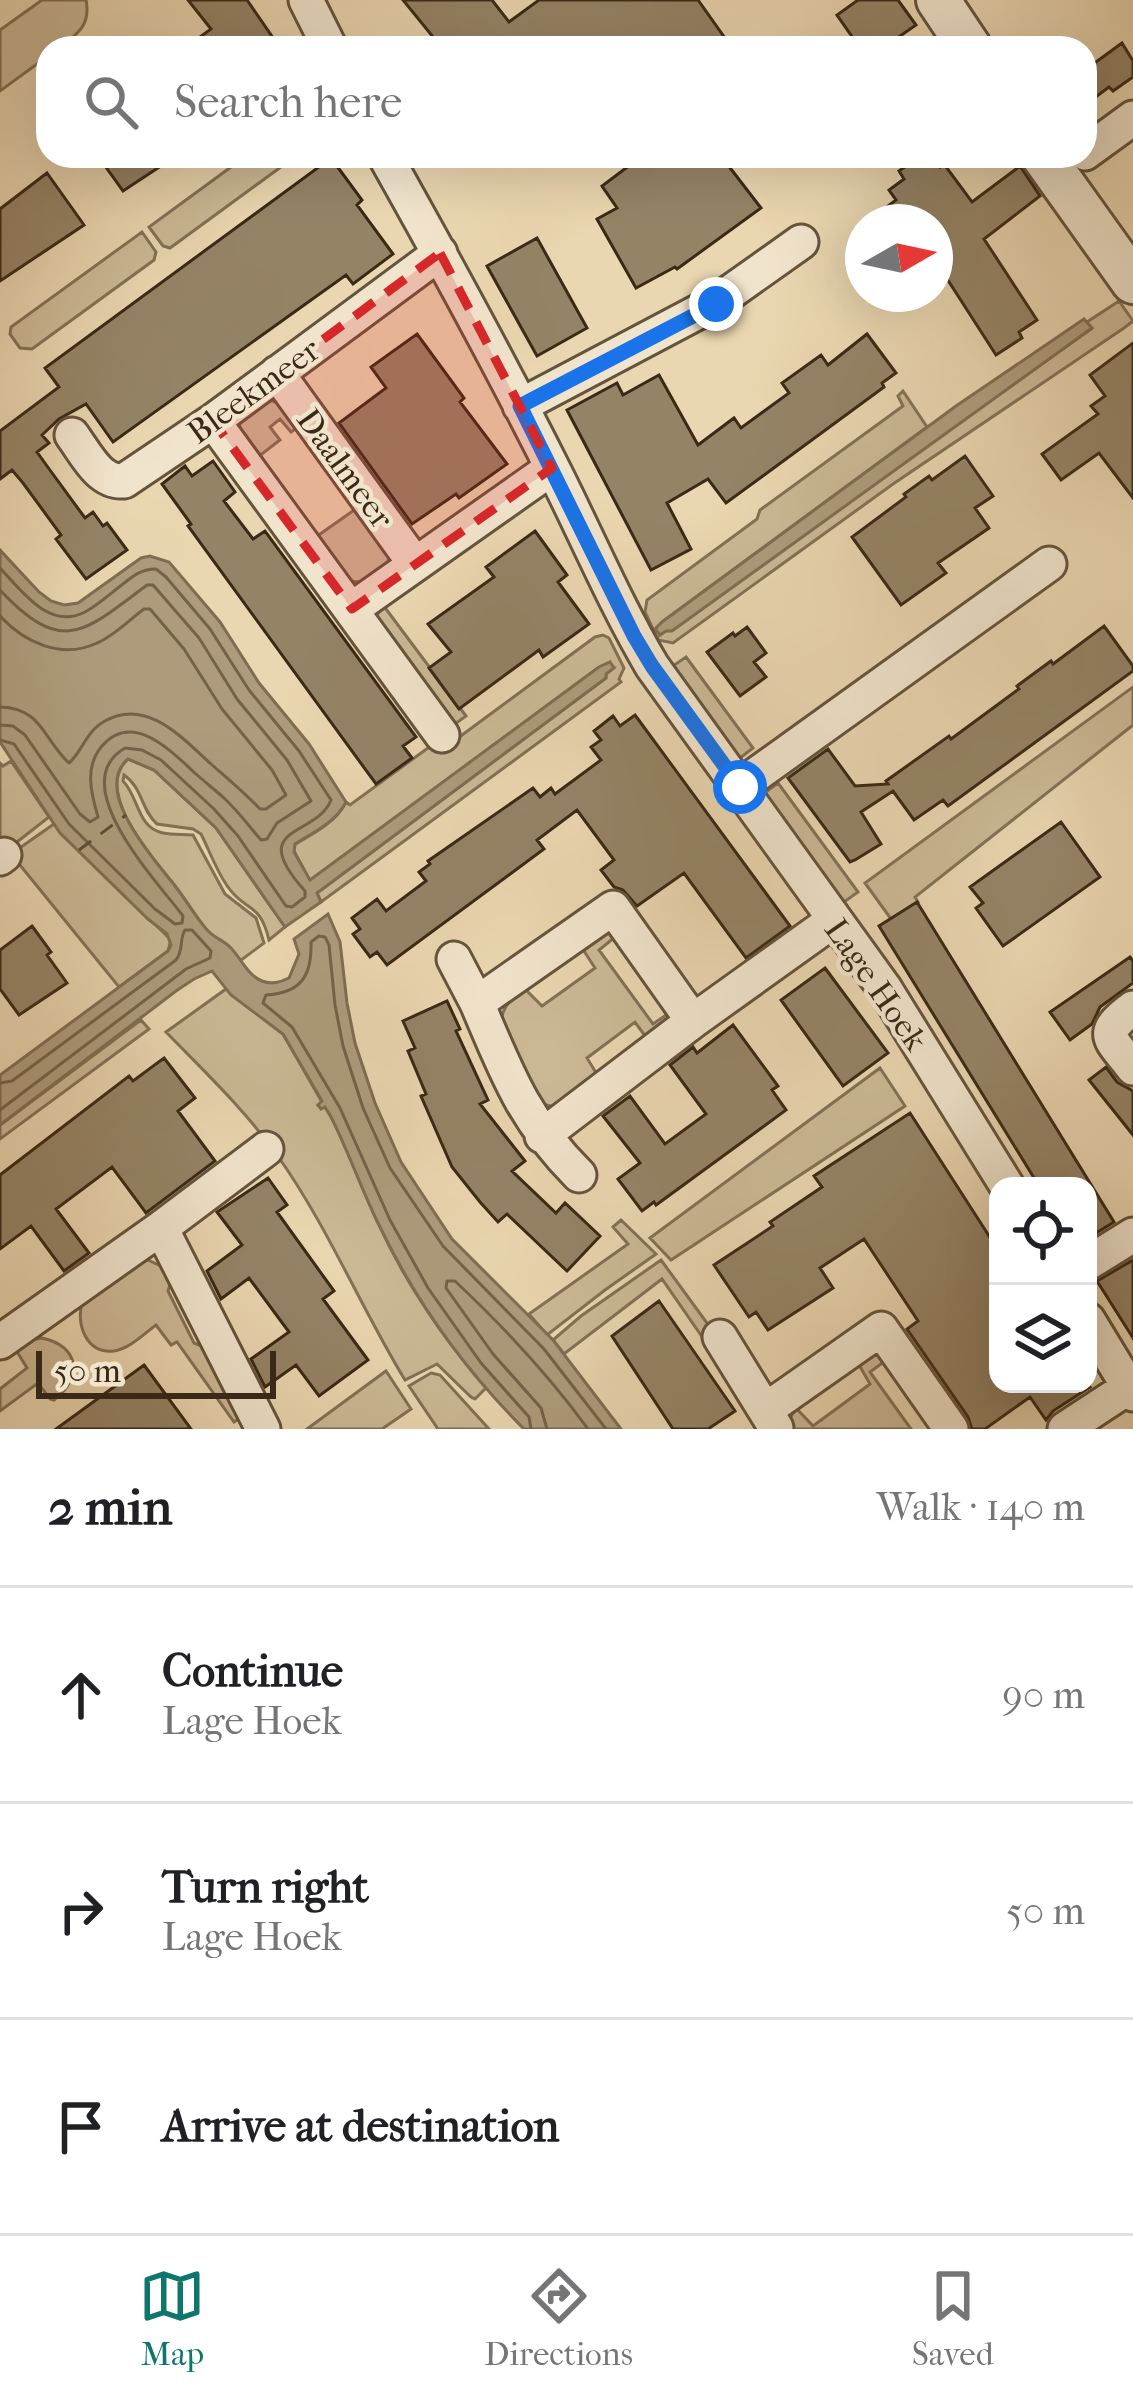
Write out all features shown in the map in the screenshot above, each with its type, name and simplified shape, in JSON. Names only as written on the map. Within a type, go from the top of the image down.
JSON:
[{"type":"street","points":[[307,0],[324,36]]},
{"type":"street","points":[[938,0],[962,36]]},
{"type":"street","points":[[1097,141],[1133,118]]},
{"type":"street","name":"Lage Hoek","points":[[392,168],[652,666],[917,1038],[1002,1177]]},
{"type":"street","points":[[1070,168],[1133,282]]},
{"type":"street","points":[[520,406],[716,304],[800,242]]},
{"type":"street","name":"Bleekmeer","points":[[72,435],[106,480],[124,481],[440,253]]},
{"type":"street","name":"Daalmeer","points":[[277,373],[415,563]]},
{"type":"street","points":[[213,421],[442,735]]},
{"type":"street","name":"Daalmeer","points":[[352,609],[552,468]]},
{"type":"street","points":[[740,787],[1049,564]]},
{"type":"street","points":[[477,1003],[620,904],[693,1021]]},
{"type":"street","points":[[542,1136],[834,920]]},
{"type":"street","points":[[454,959],[520,1101],[542,1136],[579,1175]]},
{"type":"street","points":[[1133,1008],[1110,1031],[1133,1068]]},
{"type":"street","points":[[0,1342],[266,1149]]},
{"type":"street","points":[[161,1228],[263,1429]]},
{"type":"street","points":[[1097,1257],[1133,1234]]},
{"type":"street","points":[[721,1337],[772,1419],[890,1322],[952,1429]]},
{"type":"street","points":[[1065,1429],[1131,1390],[1097,1335]]},
{"type":"highlighted area","points":[[440,253],[552,468],[352,609],[213,421]]},
{"type":"shaded area","points":[[42,0],[86,0],[82,28],[74,36],[36,36],[36,65],[0,91],[0,30]]},
{"type":"shaded area","points":[[230,168],[280,168],[170,248],[149,227]]},
{"type":"shaded area","points":[[142,232],[156,252],[154,260],[32,349],[20,348],[10,334],[11,327]]},
{"type":"shaded area","points":[[1119,301],[1133,321],[1124,328],[893,484],[673,643],[658,640],[645,612],[647,600],[903,406],[898,396],[903,391],[927,427],[662,622],[660,635],[1091,329],[1087,322]]},
{"type":"shaded area","points":[[262,400],[280,404],[298,427],[291,432],[280,419],[270,427],[280,440],[258,457],[242,436],[240,419]]},
{"type":"shaded area","points":[[357,508],[389,551],[388,564],[364,581],[354,582],[339,571],[316,537]]},
{"type":"shaded area","points":[[383,605],[466,716],[451,727],[377,624]]},
{"type":"shaded area","points":[[603,635],[624,668],[621,682],[321,902],[317,893],[606,678],[613,668],[598,668],[310,881],[295,844],[331,821],[346,802],[350,805],[432,745],[439,752]]},
{"type":"shaded area","points":[[686,657],[753,748],[735,762],[667,670]]},
{"type":"shaded area","points":[[1133,687],[1133,725],[915,897],[918,902],[891,919],[865,883]]},
{"type":"shaded area","points":[[128,759],[154,770],[216,828],[285,927],[269,940],[257,913],[224,881],[201,834],[157,824],[124,775],[148,825],[163,833],[193,835],[225,894],[256,918],[264,943],[240,961],[206,929],[129,822],[117,788],[119,772]]},
{"type":"shaded area","points":[[11,761],[49,817],[8,849],[0,838],[0,763]]},
{"type":"shaded area","points":[[778,783],[858,892],[840,905],[763,794]]},
{"type":"shaded area","points":[[54,824],[171,940],[168,951],[119,987],[11,854]]},
{"type":"shaded area","points":[[606,931],[615,937],[599,950],[653,1024],[669,1013],[674,1018],[648,1040],[635,1022],[587,1058],[598,1076],[554,1107],[536,1102],[501,1021],[504,1010],[525,989],[542,1006],[595,968],[582,948]]},
{"type":"shaded area","points":[[226,989],[283,1034],[322,1102],[319,1105],[340,1134],[401,1268],[486,1388],[475,1399],[437,1364],[405,1380],[312,1209],[277,1155],[166,1032]]},
{"type":"shaded area","points":[[141,1020],[149,1029],[0,1139],[0,1125]]},
{"type":"shaded area","points":[[880,1068],[905,1106],[671,1260],[650,1238]]},
{"type":"shaded area","points":[[621,1220],[656,1254],[547,1335],[529,1314],[628,1244],[613,1227]]},
{"type":"shaded area","points":[[148,1260],[165,1268],[172,1278],[168,1291],[194,1343],[207,1348],[243,1416],[234,1422],[177,1342],[171,1345],[156,1325],[114,1351],[96,1348],[85,1336],[82,1303]]},
{"type":"shaded area","points":[[661,1260],[715,1334],[705,1341],[662,1279],[564,1354],[553,1340]]},
{"type":"shaded area","points":[[42,1338],[70,1355],[70,1382],[54,1400],[38,1383],[0,1411],[0,1389],[27,1368],[16,1350]]},
{"type":"shaded area","points":[[877,1352],[885,1361],[870,1372],[911,1429],[790,1429],[788,1422],[796,1408],[813,1426],[870,1384],[858,1363]]},
{"type":"shaded area","points":[[386,1371],[411,1409],[382,1429],[307,1429]]},
{"type":"shaded area","points":[[431,1373],[440,1375],[489,1429],[438,1429],[409,1386]]},
{"type":"water","points":[[1084,319],[1092,328],[672,631],[660,635],[655,629],[956,406]]},
{"type":"water","points":[[0,550],[39,592],[64,605],[78,603],[141,558],[169,562],[220,622],[346,802],[330,821],[295,844],[294,852],[310,880],[610,662],[614,668],[606,678],[317,893],[321,902],[285,927],[216,828],[154,770],[128,759],[119,773],[117,789],[130,825],[154,860],[208,931],[230,947],[257,978],[273,983],[289,978],[299,954],[294,939],[328,914],[340,942],[355,1043],[401,1162],[452,1239],[553,1340],[621,1429],[524,1429],[502,1406],[443,1333],[393,1253],[330,1115],[318,1105],[322,1101],[283,1034],[231,995],[212,971],[176,991],[0,1125],[0,1075],[171,945],[167,934],[60,833],[0,742]]},
{"type":"building","points":[[188,0],[247,0],[272,36],[201,36],[211,29]]},
{"type":"building","points":[[403,0],[492,0],[509,22],[539,0],[698,0],[724,36],[432,36]]},
{"type":"building","points":[[858,0],[898,0],[916,25],[900,36],[852,36],[837,15]]},
{"type":"building","points":[[1122,43],[1133,61],[1133,77],[1097,96],[1097,61]]},
{"type":"building","points":[[107,168],[158,168],[123,191]]},
{"type":"building","points":[[317,168],[338,168],[362,200],[357,205],[393,254],[353,284],[346,275],[113,442],[86,404],[42,435],[49,443],[37,452],[85,518],[93,512],[127,550],[86,579],[56,539],[61,535],[12,470],[0,479],[0,431],[59,387],[45,368]]},
{"type":"building","points":[[626,168],[730,168],[761,208],[677,269],[636,288],[597,219],[617,208],[602,186]]},
{"type":"building","points":[[903,168],[947,168],[972,202],[1021,168],[1040,196],[984,239],[1037,320],[1019,332],[1022,338],[996,355],[953,288],[953,204],[891,204],[896,200],[889,190],[904,179],[899,171]]},
{"type":"building","points":[[47,173],[84,225],[0,281],[0,209]]},
{"type":"building","points":[[537,238],[587,328],[537,356],[487,266]]},
{"type":"building","points":[[417,334],[507,464],[412,524],[339,423],[386,388],[371,367]]},
{"type":"building","points":[[867,334],[896,373],[882,383],[884,387],[726,503],[708,479],[667,503],[691,549],[651,570],[567,410],[617,383],[623,395],[659,375],[698,445],[734,418],[741,428],[789,393],[782,383],[821,355],[828,365]]},
{"type":"building","points":[[1133,343],[1133,498],[1099,453],[1061,480],[1042,454],[1098,414],[1091,406],[1105,396],[1090,375]]},
{"type":"building","points":[[965,456],[993,496],[975,508],[989,528],[938,563],[946,573],[901,605],[852,537],[929,476],[932,480]]},
{"type":"building","points":[[213,461],[235,492],[224,501],[253,539],[265,531],[416,737],[403,746],[412,758],[376,784],[162,484],[185,466],[192,476]]},
{"type":"building","points":[[535,531],[567,575],[558,582],[589,624],[543,657],[539,650],[459,709],[429,668],[451,652],[428,624],[494,577],[486,567]]},
{"type":"building","points":[[1104,626],[1133,671],[948,806],[943,800],[914,820],[893,791],[861,812],[881,844],[855,860],[850,862],[788,778],[828,749],[855,786],[888,784],[886,781]]},
{"type":"building","points":[[747,627],[766,653],[754,662],[766,677],[740,696],[707,652]]},
{"type":"building","points":[[635,715],[790,926],[746,958],[684,873],[637,906],[601,870],[614,860],[577,810],[537,840],[544,849],[387,965],[377,952],[370,957],[353,934],[360,929],[352,918],[377,899],[386,911],[426,881],[419,872],[428,861],[533,788],[540,797],[551,788],[555,794],[601,760],[591,747],[601,740],[594,731],[613,716],[620,726]]},
{"type":"building","points":[[1061,822],[1100,877],[1003,946],[976,908],[983,903],[970,887]]},
{"type":"building","points":[[917,902],[1086,1177],[1033,1177],[879,926]]},
{"type":"building","points":[[32,926],[67,983],[19,1015],[0,989],[0,950]]},
{"type":"building","points":[[1130,957],[1133,983],[1100,1007],[1092,1024],[1070,1040],[1050,1012]]},
{"type":"building","points":[[825,968],[888,1053],[843,1086],[781,1000]]},
{"type":"building","points":[[447,1001],[488,1100],[480,1104],[525,1161],[512,1171],[556,1213],[565,1203],[600,1236],[567,1271],[507,1214],[498,1222],[452,1167],[421,1096],[426,1094],[408,1051],[415,1048],[403,1021]]},
{"type":"building","points":[[733,1025],[778,1086],[772,1090],[786,1110],[642,1211],[618,1179],[640,1163],[603,1116],[630,1096],[665,1144],[706,1114],[670,1065],[693,1047],[697,1053]]},
{"type":"building","points":[[164,1058],[195,1098],[178,1111],[215,1161],[146,1213],[112,1167],[56,1209],[89,1253],[64,1271],[31,1226],[0,1249],[0,1175],[129,1076],[133,1081]]},
{"type":"building","points":[[1106,1067],[1117,1082],[1133,1091],[1133,1135],[1089,1080]]},
{"type":"building","points":[[910,1113],[989,1236],[989,1393],[1081,1393],[1046,1420],[1030,1397],[985,1429],[972,1429],[907,1329],[918,1321],[864,1239],[820,1268],[833,1288],[768,1330],[756,1312],[749,1317],[714,1265],[822,1187],[814,1176]]},
{"type":"building","points":[[268,1178],[287,1205],[277,1212],[334,1291],[323,1299],[368,1360],[319,1396],[296,1365],[265,1387],[251,1359],[289,1332],[249,1278],[221,1299],[207,1271],[242,1245],[217,1212]]},
{"type":"building","points":[[1097,1194],[1114,1222],[1097,1232]]},
{"type":"building","points":[[1133,1260],[1133,1338],[1097,1281]]},
{"type":"building","points":[[659,1301],[735,1411],[708,1429],[673,1429],[612,1336]]},
{"type":"building","points":[[144,1365],[191,1429],[56,1429],[118,1384]]},
{"type":"ferry route","points":[[79,850],[126,815]]},
{"type":"route","points":[[716,304],[520,406],[634,636],[740,787]]}]
